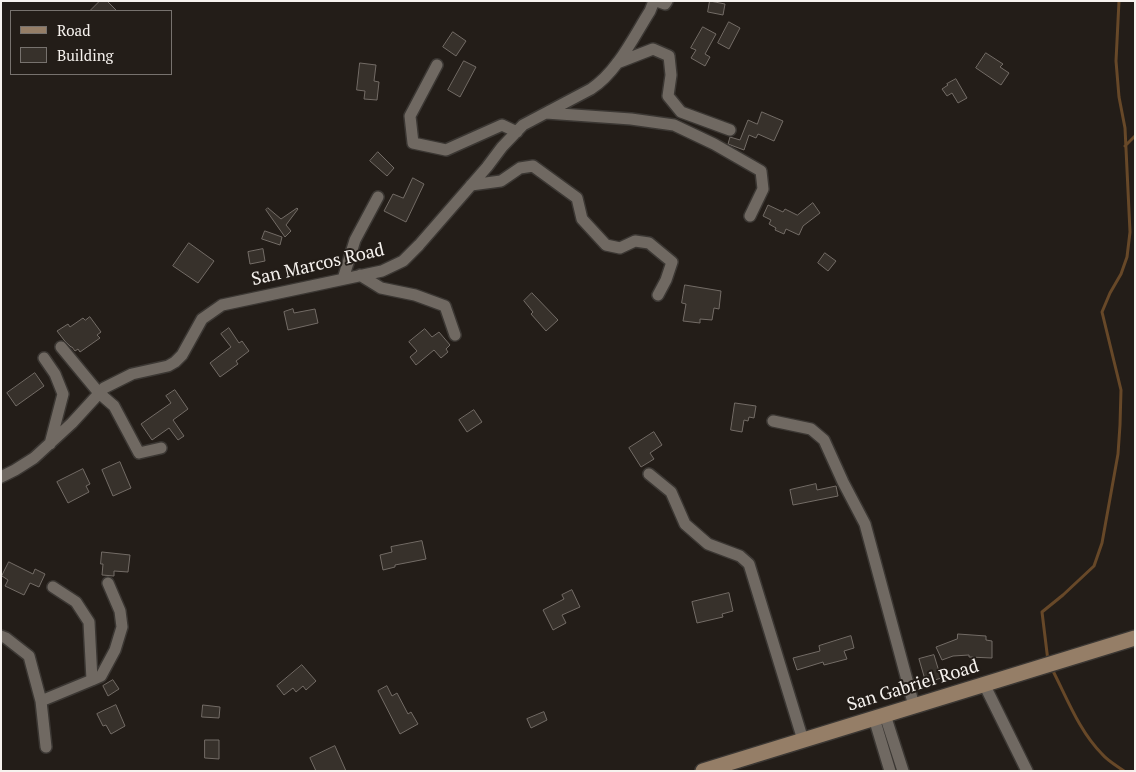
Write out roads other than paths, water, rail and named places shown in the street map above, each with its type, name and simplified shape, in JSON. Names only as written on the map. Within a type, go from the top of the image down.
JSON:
[{"type":"street","points":[[656,1],[664,4],[667,1]]},
{"type":"street","name":"San Marcos Road","points":[[1,477],[34,458],[72,424],[104,388],[132,374],[168,366],[175,362],[186,349],[202,319],[222,305],[382,271],[403,261],[419,246],[502,147],[523,125],[599,84],[611,73],[656,1]]},
{"type":"street","points":[[618,63],[653,49],[669,56],[671,75],[668,96],[681,112],[730,130]]},
{"type":"street","points":[[436,65],[410,116],[413,143],[446,150],[502,125],[517,132]]},
{"type":"street","points":[[546,113],[674,125],[714,144],[761,171],[763,189],[750,216]]},
{"type":"street","points":[[471,185],[501,181],[520,168],[533,166],[577,198],[582,219],[606,245],[620,248],[635,241],[649,243],[672,262],[666,280],[658,295]]},
{"type":"street","points":[[343,279],[355,240],[378,198]]},
{"type":"street","points":[[360,275],[381,288],[415,295],[445,306],[455,335]]},
{"type":"street","points":[[62,347],[99,393],[114,406],[139,453],[161,448]]},
{"type":"street","points":[[44,358],[55,374],[63,394],[50,444]]},
{"type":"street","points":[[773,421],[811,429],[824,440],[865,524],[914,706]]},
{"type":"street","points":[[649,474],[671,492],[685,524],[708,544],[740,556],[749,564],[803,740]]},
{"type":"street","points":[[40,701],[102,676],[116,650],[122,627],[120,610],[108,583]]},
{"type":"street","points":[[54,587],[76,602],[88,622],[92,680]]},
{"type":"street","points":[[1,636],[29,656],[40,701],[46,747]]},
{"type":"street","name":"San Gabriel Road","points":[[703,771],[1135,638]]},
{"type":"street","points":[[984,684],[1026,771]]},
{"type":"street","points":[[880,716],[890,771]]},
{"type":"street","points":[[880,716],[903,771]]},
{"type":"waterway","points":[[1048,661],[1042,612],[1094,566],[1102,543],[1118,454],[1121,390],[1102,312],[1121,274],[1127,257],[1130,232],[1125,128],[1119,97],[1116,61],[1119,1]]},
{"type":"waterway","points":[[1125,146],[1135,136]]},
{"type":"waterway","points":[[1052,669],[1074,714],[1094,745],[1104,757],[1124,771]]}]
